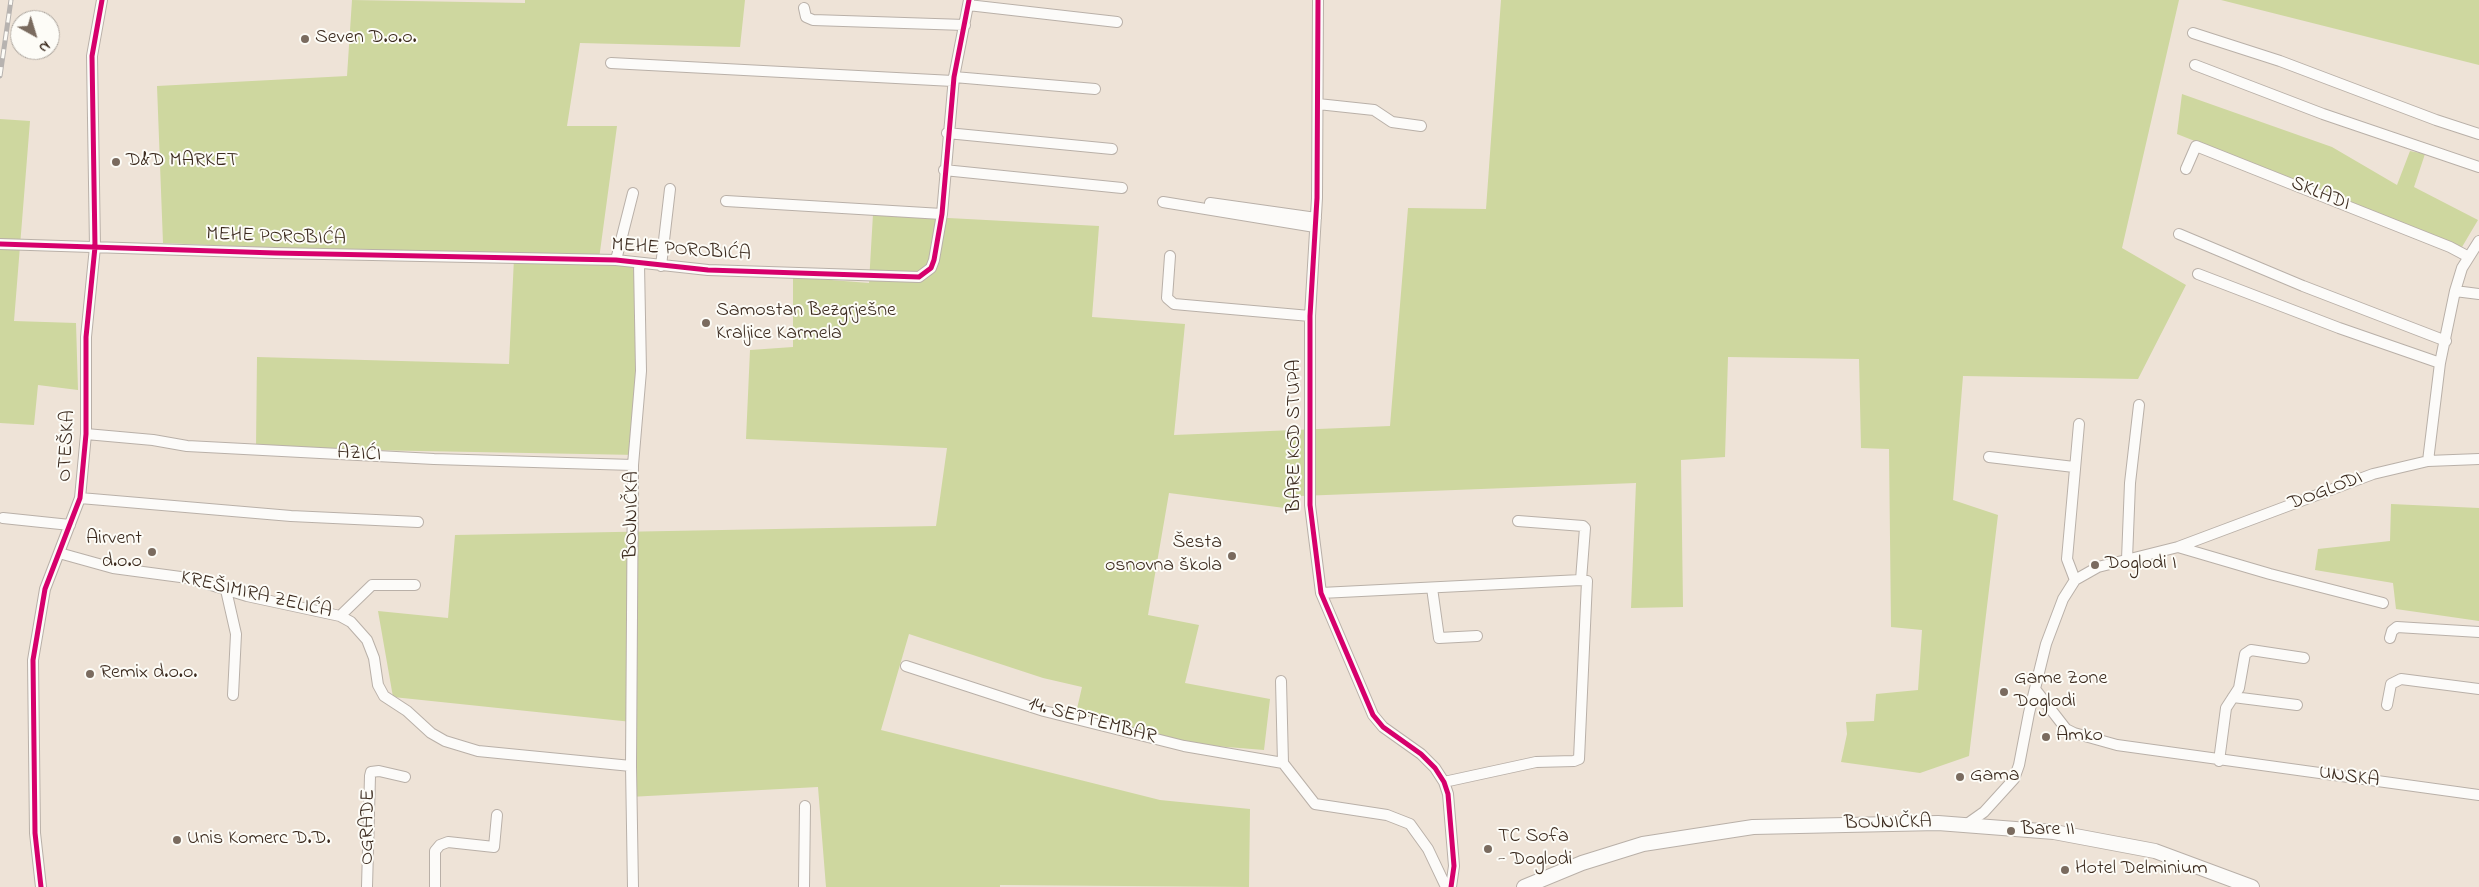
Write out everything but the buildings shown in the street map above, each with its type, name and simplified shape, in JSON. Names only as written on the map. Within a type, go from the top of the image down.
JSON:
[{"type":"main road","name":"BOJNIČKA","points":[[1524,887],[1582,863],[1643,844],[1753,827],[1966,824],[2054,832],[2155,851],[2252,887]]},
{"type":"street","name":"OTEŠKA","points":[[41,887],[36,833],[33,660],[44,589],[80,498],[86,434],[86,337],[95,247],[92,56],[102,0]]},
{"type":"street","name":"BARE KOD STUPA","points":[[1318,0],[1315,223],[1310,316],[1310,514],[1320,593],[1373,715],[1383,727],[1421,754],[1435,768],[1444,782],[1448,794],[1454,866],[1451,887]]},
{"type":"street","name":"MEHE POROBIĆA","points":[[0,244],[275,253],[616,260],[661,266],[782,274],[919,277],[931,268],[942,214],[947,133],[954,79],[969,3],[1117,22]]},
{"type":"street","points":[[804,8],[806,17],[813,20],[965,25]]},
{"type":"street","points":[[2193,32],[2280,61],[2436,120],[2479,134]]},
{"type":"street","points":[[611,63],[954,79],[1095,89]]},
{"type":"street","points":[[2194,65],[2323,114],[2479,167]]},
{"type":"street","points":[[1318,104],[1374,110],[1392,122],[1421,126]]},
{"type":"street","points":[[947,133],[1112,149]]},
{"type":"street","name":"SKLADI","points":[[2186,168],[2196,146],[2450,247],[2467,256]]},
{"type":"street","points":[[944,170],[1122,188]]},
{"type":"street","name":"MEHE POROBIĆA","points":[[661,266],[670,189]]},
{"type":"street","name":"MEHE POROBIĆA","points":[[616,260],[633,193]]},
{"type":"street","points":[[1190,200],[1315,223]]},
{"type":"street","points":[[726,201],[942,214]]},
{"type":"street","points":[[1162,202],[1315,223]]},
{"type":"street","points":[[2179,234],[2303,286],[2446,341]]},
{"type":"street","points":[[2428,461],[2440,363],[2455,291],[2467,256],[2479,242]]},
{"type":"street","points":[[1170,256],[1167,298],[1174,304],[1310,316]]},
{"type":"street","name":"BOJNIČKA","points":[[633,887],[631,766],[633,465],[641,371],[638,264]]},
{"type":"street","points":[[2198,274],[2339,328],[2440,363]]},
{"type":"street","points":[[2455,291],[2479,294]]},
{"type":"street","points":[[2127,559],[2130,483],[2139,406]]},
{"type":"street","points":[[2075,580],[2067,559],[2079,424]]},
{"type":"street","name":"AZIĆI","points":[[86,434],[153,440],[187,446],[434,459],[633,465]]},
{"type":"street","points":[[1989,457],[2074,467]]},
{"type":"street","name":"DOGLODI","points":[[1966,824],[1984,812],[2014,779],[2019,765],[2046,644],[2063,599],[2075,580],[2098,567],[2178,548],[2373,474],[2428,461],[2479,459]]},
{"type":"street","points":[[80,498],[291,516],[418,522]]},
{"type":"street","points":[[4,518],[70,525]]},
{"type":"street","points":[[1518,521],[1583,526],[1581,580]]},
{"type":"street","name":"DOGLODI","points":[[2178,548],[2384,602]]},
{"type":"street","name":"KREŠIMIRA ZELIĆA","points":[[59,553],[113,568],[188,578],[226,590],[340,616],[351,622],[367,640],[374,658],[378,686],[384,696],[407,711],[431,733],[463,748],[537,758],[631,766]]},
{"type":"street","points":[[1320,593],[1581,580],[1588,582],[1579,759],[1574,761],[1536,762],[1444,782]]},
{"type":"street","points":[[340,616],[372,585],[415,585]]},
{"type":"street","points":[[1432,588],[1439,638],[1476,636]]},
{"type":"street","points":[[226,590],[236,634],[233,695]]},
{"type":"street","points":[[2390,638],[2392,631],[2397,626],[2479,632]]},
{"type":"street","points":[[2219,760],[2226,708],[2241,684],[2245,654],[2251,650],[2304,658]]},
{"type":"street","name":"14. SEPTEMBAR","points":[[906,666],[1044,711],[1184,746],[1283,763]]},
{"type":"street","points":[[2387,705],[2391,684],[2401,679],[2479,689]]},
{"type":"street","points":[[1281,681],[1283,763],[1315,804],[1379,814],[1410,824],[1428,850],[1446,887]]},
{"type":"street","name":"UNSKA","points":[[2035,689],[2066,729],[2117,745],[2479,795]]},
{"type":"street","points":[[2233,697],[2297,705]]},
{"type":"street","name":"OGRADE","points":[[367,887],[371,772],[379,771],[405,777]]},
{"type":"street","points":[[804,887],[805,806]]},
{"type":"street","points":[[434,887],[435,851],[440,845],[448,842],[494,847],[498,815]]},
{"type":"green space","points":[[352,0],[525,3],[525,0],[745,0],[740,47],[580,43],[567,126],[617,126],[599,259],[641,264],[638,455],[256,448],[257,357],[509,364],[514,258],[163,243],[157,86],[347,76]]},
{"type":"green space","points":[[1501,0],[2179,0],[2122,248],[2186,285],[2138,379],[1963,376],[1953,500],[1998,515],[1969,756],[1920,773],[1841,762],[1847,734],[1846,722],[1874,721],[1876,694],[1918,690],[1922,630],[1891,627],[1889,449],[1861,448],[1859,359],[1728,357],[1725,457],[1681,460],[1683,607],[1631,608],[1636,483],[1300,496],[1300,510],[1169,493],[1148,615],[1199,625],[1185,683],[1270,699],[1264,750],[1190,744],[1076,713],[1082,687],[1043,678],[909,634],[881,730],[1160,800],[1250,809],[1249,887],[1000,885],[1000,887],[826,887],[818,787],[629,797],[632,722],[393,697],[378,611],[448,618],[455,535],[936,526],[947,448],[746,439],[750,350],[793,347],[793,277],[869,283],[873,214],[1099,226],[1092,317],[1185,324],[1174,435],[1390,426],[1408,208],[1486,209]]},
{"type":"green space","points":[[2221,0],[2479,0],[2479,65]]},
{"type":"green space","points":[[2182,94],[2332,147],[2397,185],[2410,151],[2425,154],[2414,187],[2478,220],[2462,247],[2177,134]]},
{"type":"green space","points":[[0,119],[30,121],[14,321],[76,323],[78,390],[38,385],[34,425],[0,423]]},
{"type":"green space","points":[[2391,504],[2479,508],[2479,621],[2396,609],[2393,583],[2315,570],[2318,549],[2390,541]]},
{"type":"railway","points":[[0,76],[11,0]]},
{"type":"cycle path","points":[[41,887],[35,833],[33,660],[45,589],[80,498],[86,434],[86,337],[95,247],[92,56],[102,0]]},
{"type":"cycle path","points":[[0,244],[275,253],[616,260],[708,270],[919,277],[931,268],[934,260],[942,214],[954,77],[969,0]]},
{"type":"cycle path","points":[[1318,0],[1317,198],[1310,316],[1310,505],[1321,593],[1373,715],[1383,727],[1421,754],[1435,768],[1444,782],[1448,794],[1454,866],[1451,887]]},
{"type":"place","name":"Seven D.o.o.","points":[[305,39]]},
{"type":"place","name":"D&D MARKET","points":[[116,162]]},
{"type":"place","name":"Samostan Bezgrješne Kraljice Karmela","points":[[706,323]]},
{"type":"place","name":"Airvent d.o.o","points":[[152,552]]},
{"type":"place","name":"Šesta osnovna škola","points":[[1232,556]]},
{"type":"place","name":"Doglodi I","points":[[2095,565]]},
{"type":"place","name":"Remix d.o.o.","points":[[90,674]]},
{"type":"place","name":"Game Zone Doglodi","points":[[2004,692]]},
{"type":"place","name":"Amko","points":[[2046,737]]},
{"type":"place","name":"Gama","points":[[1960,777]]},
{"type":"place","name":"Bare II","points":[[2011,831]]},
{"type":"place","name":"Unis Komerc D.D.","points":[[177,840]]},
{"type":"place","name":"TC Sofa - Doglodi","points":[[1488,849]]},
{"type":"place","name":"Hotel Delminium","points":[[2065,870]]}]
